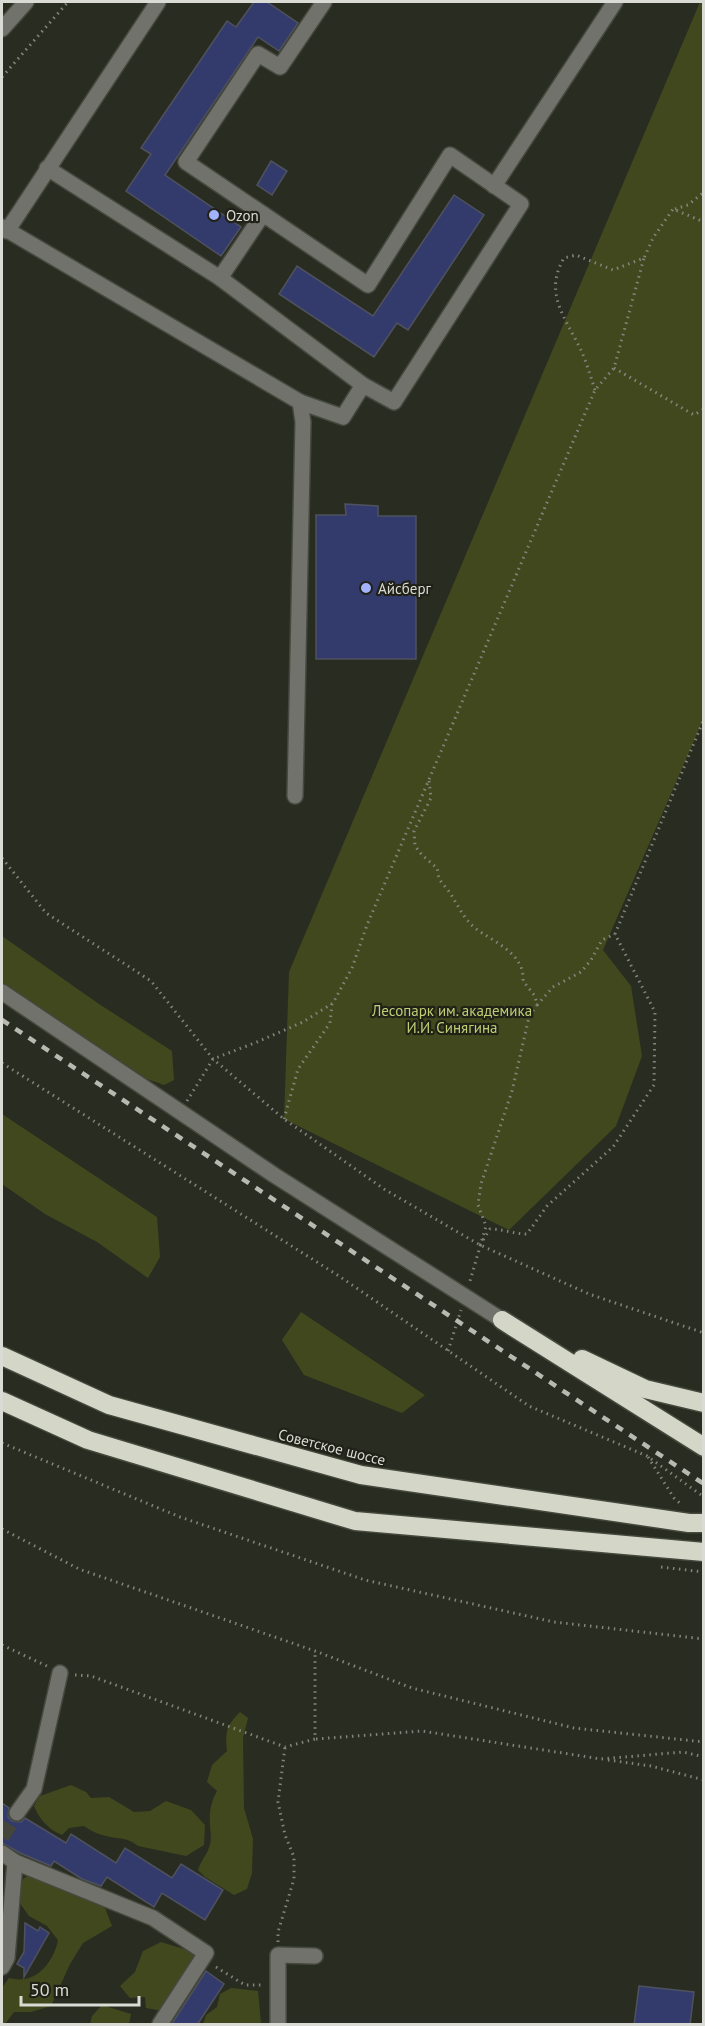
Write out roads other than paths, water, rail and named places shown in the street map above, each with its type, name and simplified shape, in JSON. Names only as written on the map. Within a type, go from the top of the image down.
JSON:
[{"type":"highway","points":[[502,1320],[645,1389],[704,1403]]},
{"type":"highway","points":[[502,1320],[704,1447]]},
{"type":"highway","name":"Советское шоссе","points":[[2,1356],[109,1405],[361,1476],[696,1523]]},
{"type":"highway","points":[[2,1401],[88,1440],[355,1521],[704,1552]]},
{"type":"street","points":[[2,29],[26,2]]},
{"type":"street","points":[[158,2],[4,229],[300,402],[343,417],[363,385]]},
{"type":"street","points":[[47,168],[220,278],[363,385],[394,402],[520,204],[450,155],[368,285],[186,162],[258,54],[280,67],[324,2]]},
{"type":"street","points":[[494,186],[615,2]]},
{"type":"street","points":[[220,278],[263,214]]},
{"type":"street","points":[[295,796],[303,422],[300,402]]},
{"type":"street","points":[[2,992],[180,1113],[502,1320]]},
{"type":"street","points":[[17,1813],[34,1789],[60,1673]]},
{"type":"street","points":[[2,1853],[15,1862],[153,1918],[206,1953],[160,2025]]},
{"type":"street","points":[[2,1967],[7,1958],[15,1862]]},
{"type":"street","points":[[278,2025],[278,1955],[315,1956]]},
{"type":"tunnel","points":[[2,1837],[17,1813]]},
{"type":"railway","points":[[2,1020],[704,1484]]},
{"type":"place","name":"Ozon","points":[[214,215]]},
{"type":"place","name":"Айсберг","points":[[366,588]]},
{"type":"park label","name":"Лесопарк им. академика И.И. Синягина","points":[[452,1018]]}]
